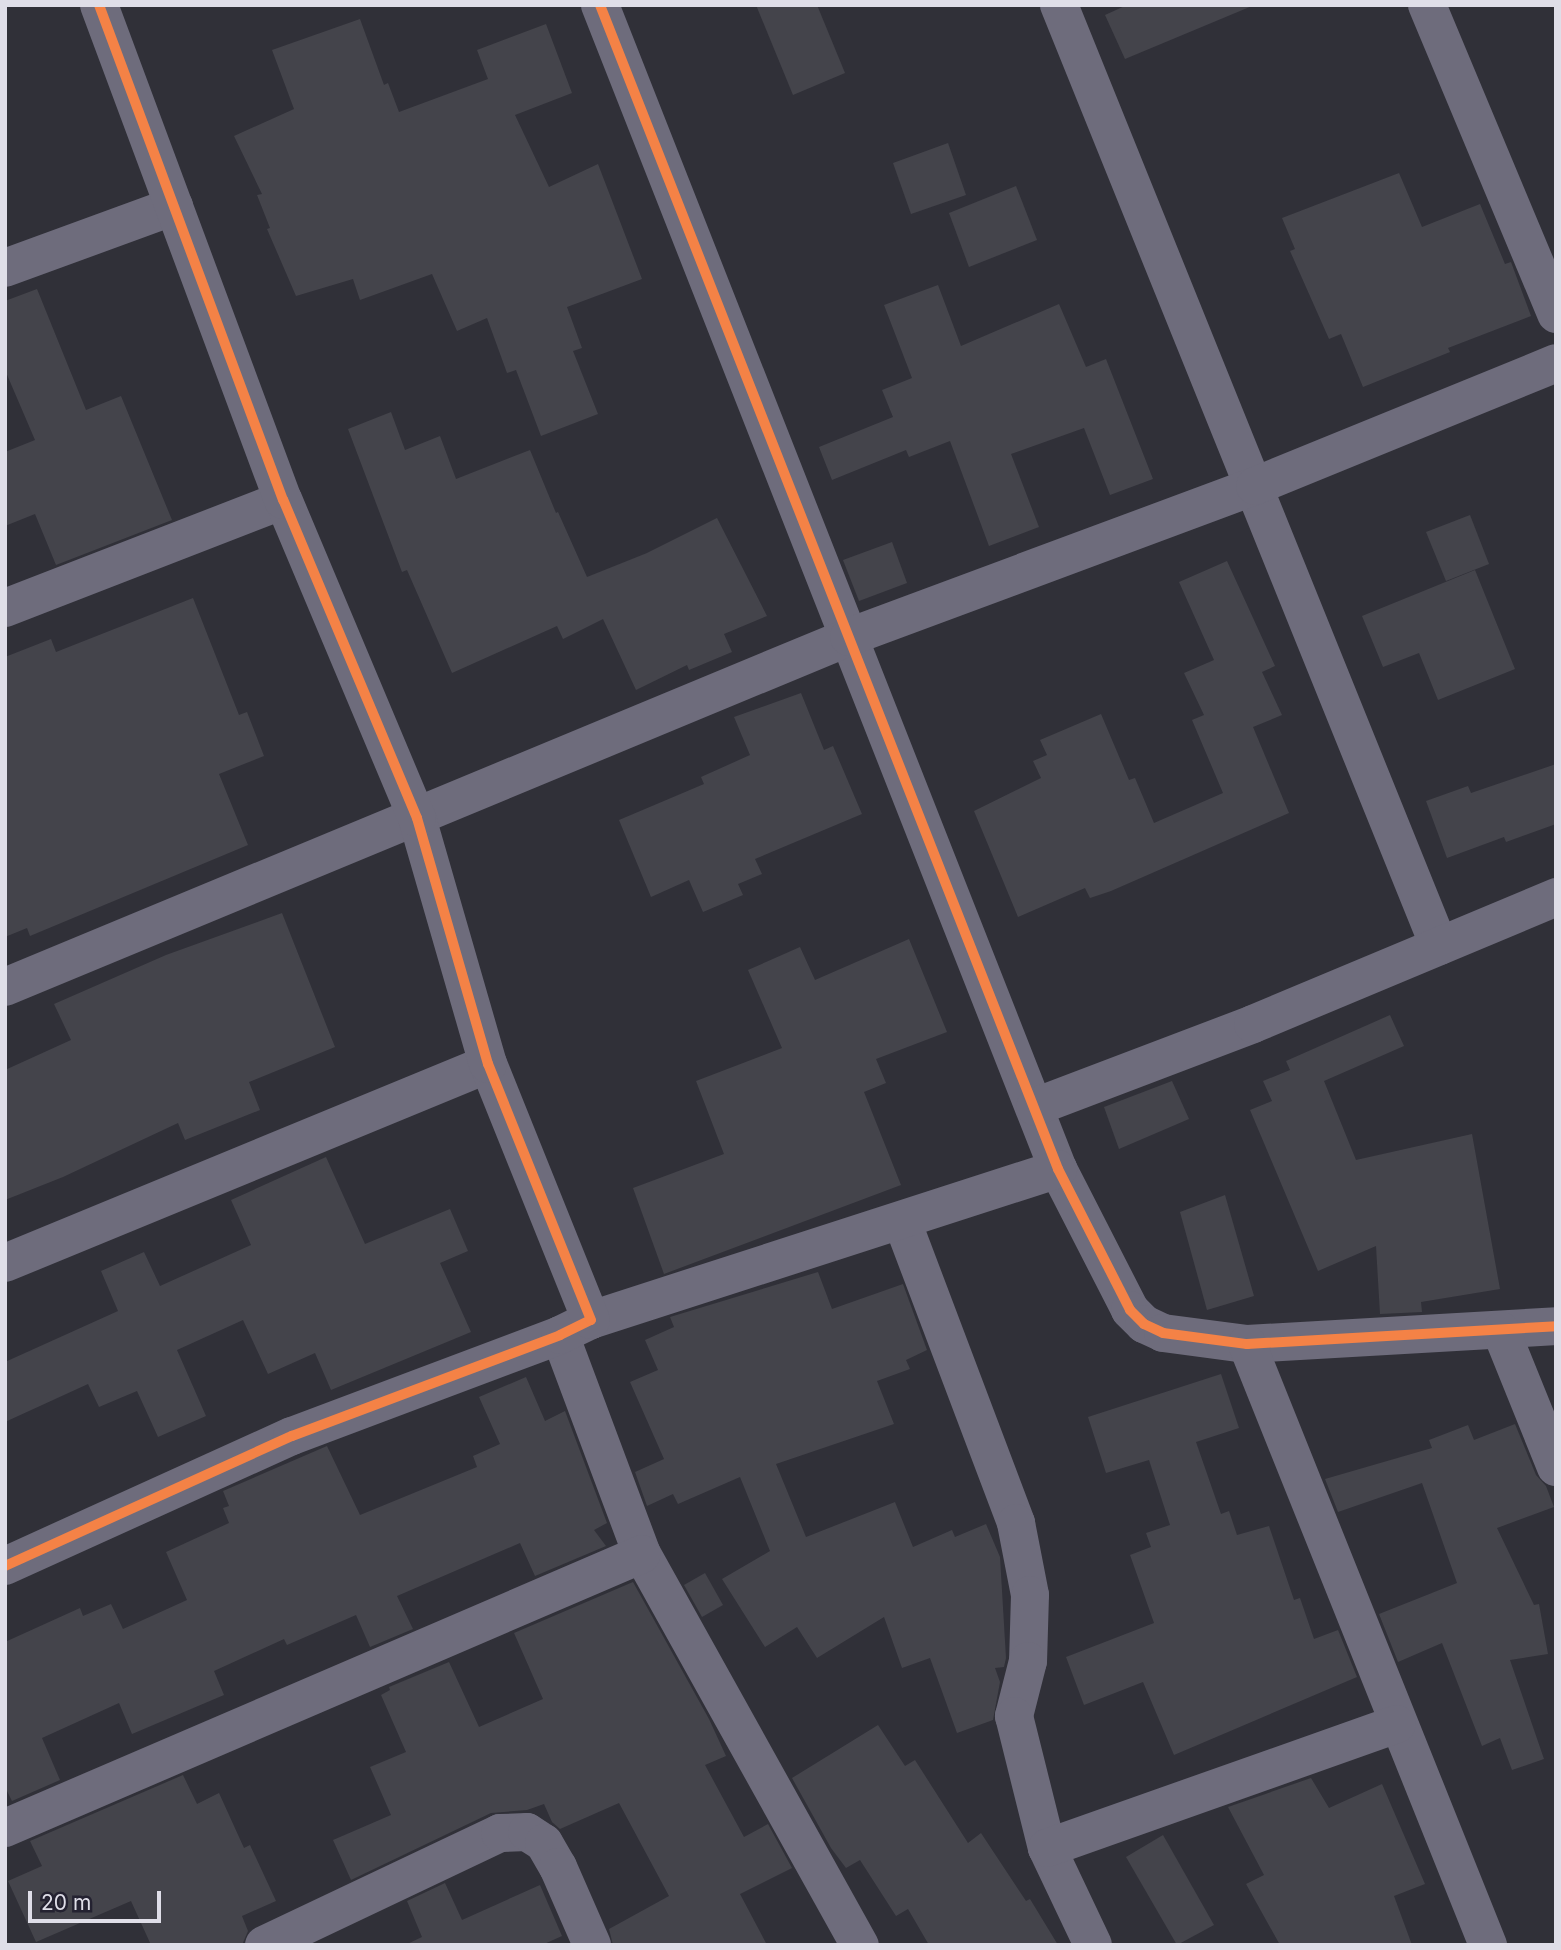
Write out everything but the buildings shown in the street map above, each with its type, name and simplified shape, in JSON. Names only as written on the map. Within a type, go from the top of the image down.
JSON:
[{"type":"street","points":[[99,5],[283,500],[416,818],[488,1064],[576,1328],[642,1555],[860,1945]]},
{"type":"street","points":[[600,5],[1058,1169],[1124,1299],[1144,1324],[1163,1333],[1247,1344],[1556,1326]]},
{"type":"street","points":[[1059,5],[1439,946]]},
{"type":"street","points":[[1427,5],[1556,314]]},
{"type":"street","points":[[5,268],[174,206]]},
{"type":"street","points":[[5,987],[849,636],[1255,486],[1556,363]]},
{"type":"street","points":[[5,608],[283,500]]},
{"type":"street","points":[[1035,1107],[1253,1024],[1556,897]]},
{"type":"street","points":[[5,1263],[488,1064]]},
{"type":"street","points":[[5,1566],[292,1436],[576,1328],[1058,1169]]},
{"type":"street","points":[[902,1221],[1016,1523],[1030,1595],[1028,1661],[1014,1716],[1047,1848],[1093,1945]]},
{"type":"street","points":[[1502,1331],[1556,1467]]},
{"type":"street","points":[[1247,1344],[1397,1724],[1488,1945]]},
{"type":"street","points":[[5,1828],[642,1555]]},
{"type":"street","points":[[1047,1848],[1397,1724]]},
{"type":"street","points":[[264,1945],[314,1934],[500,1833],[527,1832],[544,1843],[558,1867],[592,1945]]},
{"type":"cycle path","points":[[5,1566],[292,1436],[560,1335],[591,1320],[488,1064],[417,818],[283,500],[99,5]]},
{"type":"cycle path","points":[[600,5],[1058,1169],[1130,1310],[1144,1324],[1163,1333],[1247,1344],[1556,1326]]}]
